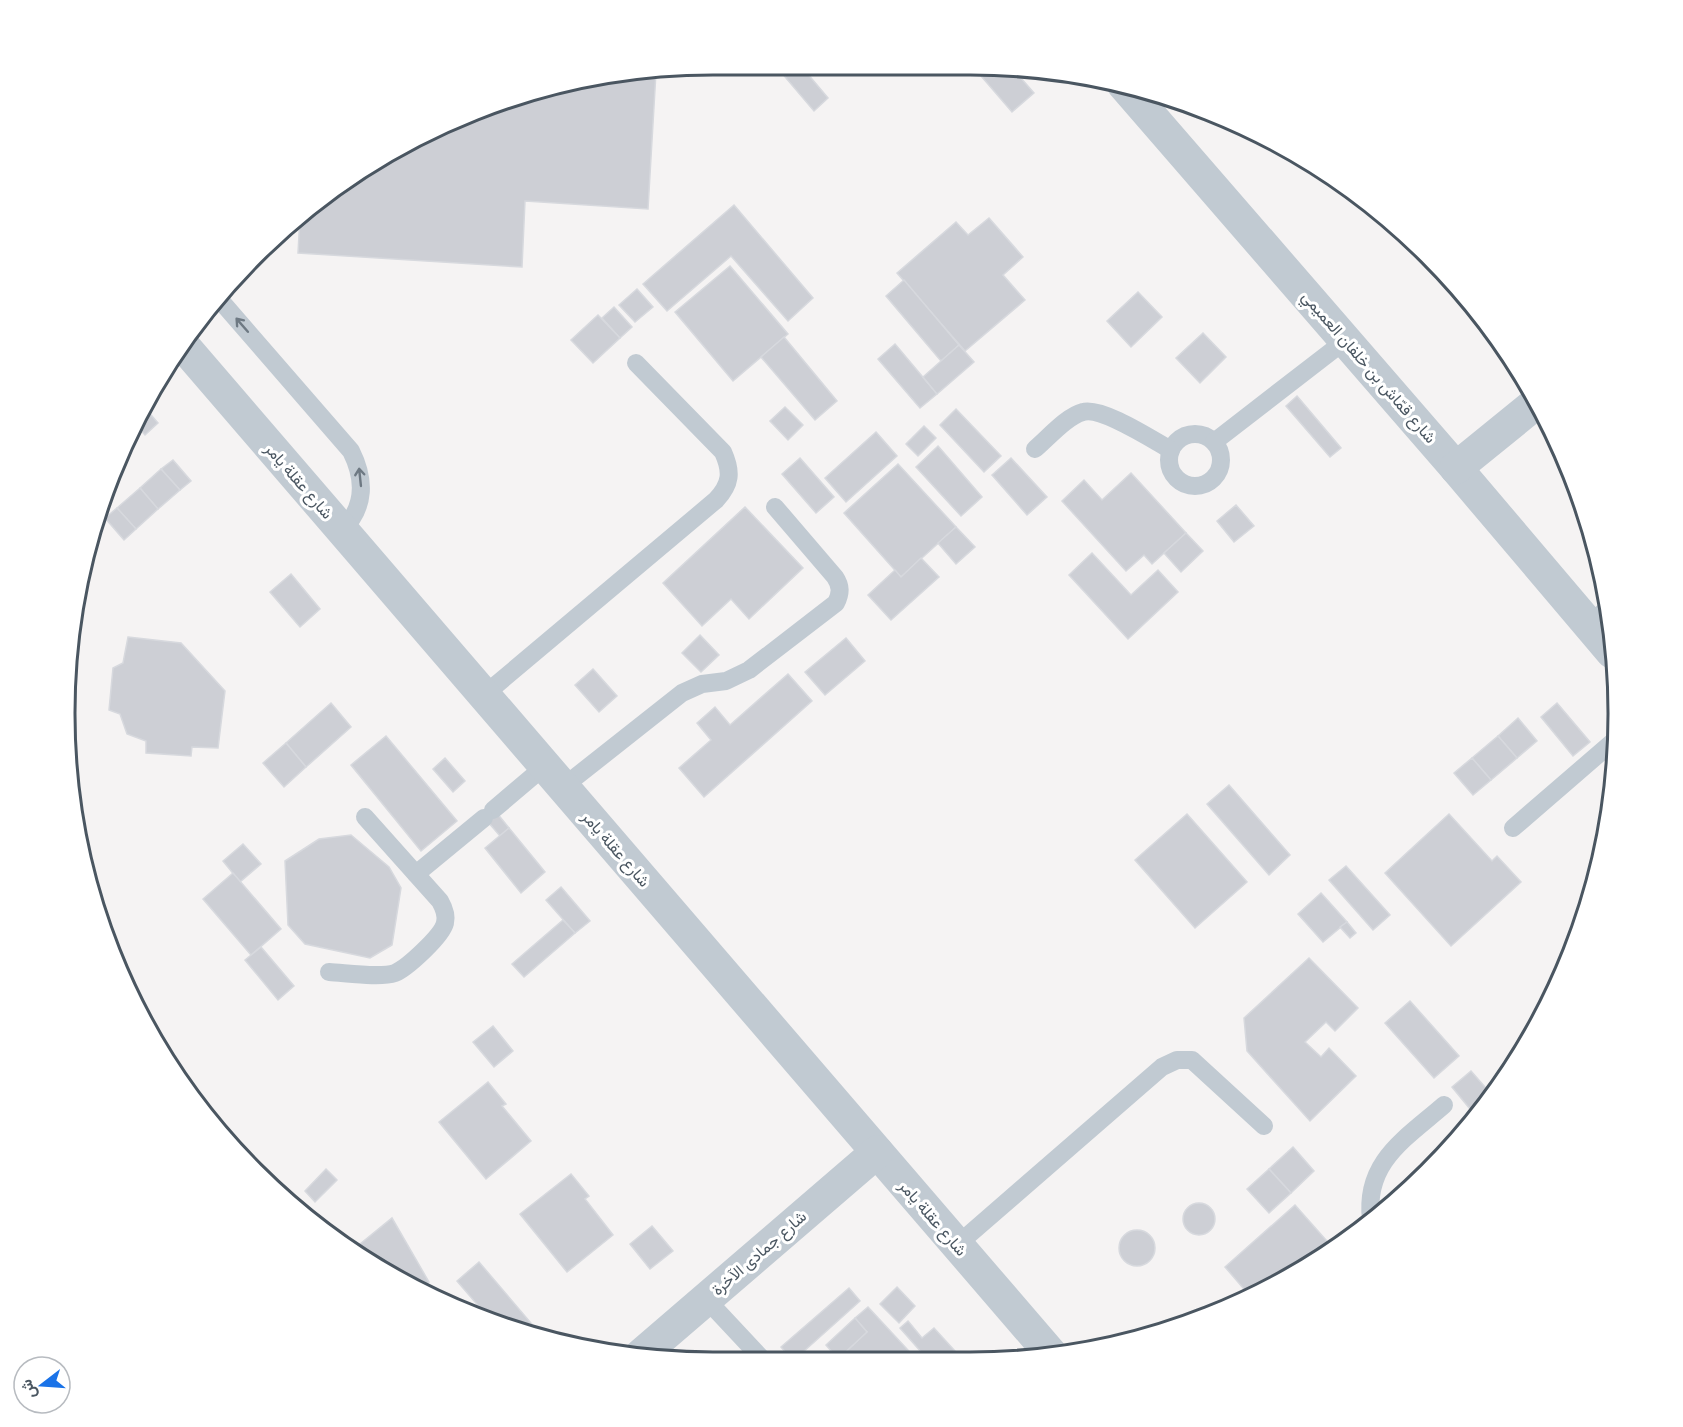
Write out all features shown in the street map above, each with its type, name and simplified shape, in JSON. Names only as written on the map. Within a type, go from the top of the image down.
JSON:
[{"type":"street","name":"شارع قمّاش بن خلفان العميمي","points":[[1134,97],[1456,468],[1599,616]]},
{"type":"street","name":"شارع عقلة يامر","points":[[188,351],[1046,1348]]},
{"type":"street","points":[[1456,468],[1529,408]]},
{"type":"street","name":"شارع جمادى الآخرة","points":[[648,1349],[877,1152]]},
{"type":"lane","points":[[224,304],[351,451],[358,465],[361,480],[360,498],[352,521],[342,530]]},
{"type":"lane","points":[[1214,442],[1346,340]]},
{"type":"lane","points":[[484,695],[725,490],[729,478],[729,464],[723,452],[636,363]]},
{"type":"lane","points":[[1035,449],[1068,420],[1085,411],[1103,413],[1171,450]]},
{"type":"lane","points":[[1196,434],[1205,436],[1214,442],[1221,461],[1219,471],[1213,480],[1195,487],[1176,479],[1169,460],[1171,450],[1177,441],[1185,436],[1196,434]]},
{"type":"lane","points":[[416,874],[489,814],[554,777],[682,693],[702,684],[726,681],[749,670],[836,603],[840,590],[835,577],[775,507]]},
{"type":"lane","points":[[1513,828],[1607,747]]},
{"type":"lane","points":[[329,972],[378,975],[395,973],[410,964],[443,929],[445,922],[444,908],[440,901],[365,817]]},
{"type":"lane","points":[[957,1245],[1162,1067],[1177,1060],[1192,1060],[1264,1126]]},
{"type":"lane","points":[[1369,1211],[1375,1176],[1383,1162],[1393,1150],[1444,1105]]},
{"type":"lane","points":[[706,1299],[756,1352]]},
{"type":"building","points":[[783,75],[809,75],[828,98],[814,111]]},
{"type":"building","points":[[980,75],[1020,77],[1034,93],[1012,112]]},
{"type":"building","points":[[656,78],[648,209],[525,201],[522,267],[298,253],[299,228],[359,183],[431,141],[508,109],[548,97],[589,87]]},
{"type":"building","points":[[734,205],[813,298],[788,321],[731,256],[667,311],[643,284]]},
{"type":"building","points":[[989,218],[1023,257],[1003,275],[1025,300],[965,351],[897,273],[956,222],[968,235]]},
{"type":"building","points":[[730,266],[788,334],[733,381],[675,312]]},
{"type":"building","points":[[904,280],[959,345],[941,361],[886,296]]},
{"type":"building","points":[[637,289],[653,307],[635,322],[619,305]]},
{"type":"building","points":[[1138,292],[1162,317],[1131,347],[1107,321]]},
{"type":"building","points":[[614,307],[632,327],[620,338],[602,318]]},
{"type":"building","points":[[598,315],[620,338],[593,363],[571,340]]},
{"type":"building","points":[[1203,333],[1226,357],[1200,383],[1176,358]]},
{"type":"building","points":[[784,337],[837,401],[815,420],[761,357]]},
{"type":"building","points":[[895,344],[937,394],[920,408],[878,359]]},
{"type":"building","points":[[959,345],[974,362],[937,394],[923,377]]},
{"type":"building","points":[[1297,396],[1341,448],[1330,457],[1286,406]]},
{"type":"building","points":[[785,407],[803,425],[788,440],[770,421]]},
{"type":"building","points":[[956,409],[1001,456],[984,472],[940,425]]},
{"type":"building","points":[[150,414],[158,423],[145,435],[141,431]]},
{"type":"building","points":[[924,426],[936,438],[918,456],[906,444]]},
{"type":"building","points":[[876,432],[897,456],[846,502],[825,478]]},
{"type":"building","points":[[938,446],[982,497],[961,516],[916,467]]},
{"type":"building","points":[[800,458],[834,497],[816,513],[782,474]]},
{"type":"building","points":[[1011,458],[1047,497],[1027,515],[992,475]]},
{"type":"building","points":[[173,460],[191,481],[180,490],[161,469]]},
{"type":"building","points":[[898,464],[956,527],[901,577],[844,513]]},
{"type":"building","points":[[161,469],[180,490],[158,509],[140,488]]},
{"type":"building","points":[[1131,473],[1186,533],[1152,564],[1144,555],[1126,571],[1062,501],[1084,480],[1102,500]]},
{"type":"building","points":[[140,488],[158,509],[136,529],[117,508]]},
{"type":"building","points":[[1236,505],[1254,526],[1234,542],[1217,521]]},
{"type":"building","points":[[745,507],[803,568],[749,619],[731,599],[702,626],[663,583]]},
{"type":"building","points":[[117,508],[136,529],[124,540],[106,517]]},
{"type":"building","points":[[956,527],[975,547],[956,564],[938,543]]},
{"type":"building","points":[[1186,533],[1203,551],[1181,572],[1164,553]]},
{"type":"building","points":[[1092,553],[1131,595],[1158,570],[1178,592],[1128,639],[1069,575]]},
{"type":"building","points":[[921,558],[939,577],[891,620],[868,595],[895,570],[901,577]]},
{"type":"building","points":[[291,574],[320,609],[300,627],[270,592]]},
{"type":"building","points":[[700,635],[719,655],[701,672],[682,653]]},
{"type":"building","points":[[128,637],[181,643],[225,691],[218,748],[192,747],[191,756],[146,753],[146,741],[127,734],[120,714],[109,710],[113,668],[123,663]]},
{"type":"building","points":[[846,638],[865,661],[825,695],[805,672]]},
{"type":"building","points":[[593,669],[617,696],[599,712],[575,685]]},
{"type":"building","points":[[788,674],[812,701],[704,797],[679,768],[711,740],[697,723],[715,707],[730,725]]},
{"type":"building","points":[[331,703],[351,727],[306,767],[286,743]]},
{"type":"building","points":[[1557,703],[1590,742],[1573,756],[1541,717]]},
{"type":"building","points":[[1518,718],[1537,741],[1517,758],[1498,736]]},
{"type":"building","points":[[386,736],[457,821],[421,851],[351,765]]},
{"type":"building","points":[[1498,736],[1517,758],[1491,780],[1472,758]]},
{"type":"building","points":[[286,743],[306,767],[284,787],[263,763]]},
{"type":"building","points":[[445,758],[465,781],[453,792],[433,769]]},
{"type":"building","points":[[1472,758],[1491,780],[1473,795],[1454,773]]},
{"type":"building","points":[[1229,785],[1290,855],[1269,875],[1207,804]]},
{"type":"building","points":[[492,807],[509,828],[500,836],[482,815]]},
{"type":"building","points":[[1187,814],[1247,882],[1195,928],[1135,860]]},
{"type":"building","points":[[1449,814],[1492,861],[1497,856],[1521,882],[1451,946],[1385,873]]},
{"type":"building","points":[[509,828],[545,872],[521,893],[485,848]]},
{"type":"building","points":[[351,835],[389,867],[401,888],[392,945],[370,958],[305,944],[288,925],[285,861],[319,839]]},
{"type":"building","points":[[243,844],[261,864],[240,882],[223,861]]},
{"type":"building","points":[[1346,866],[1390,915],[1373,930],[1329,880]]},
{"type":"building","points":[[233,873],[281,929],[251,955],[203,899]]},
{"type":"building","points":[[561,887],[590,921],[575,933],[546,900]]},
{"type":"building","points":[[1321,893],[1347,922],[1323,942],[1298,914]]},
{"type":"building","points":[[563,920],[575,933],[524,977],[512,964]]},
{"type":"building","points":[[1347,922],[1356,933],[1350,938],[1340,927]]},
{"type":"building","points":[[261,947],[294,986],[278,1000],[245,960]]},
{"type":"building","points":[[1309,958],[1358,1008],[1335,1031],[1326,1022],[1305,1042],[1321,1057],[1329,1048],[1356,1076],[1310,1121],[1247,1051],[1244,1018]]},
{"type":"building","points":[[1410,1001],[1459,1056],[1434,1078],[1385,1023]]},
{"type":"building","points":[[493,1026],[513,1051],[494,1067],[473,1042]]},
{"type":"building","points":[[1471,1071],[1486,1088],[1470,1109],[1452,1087]]},
{"type":"building","points":[[488,1082],[506,1104],[502,1106],[531,1141],[486,1179],[439,1122]]},
{"type":"building","points":[[1293,1147],[1314,1171],[1291,1193],[1269,1169]]},
{"type":"building","points":[[326,1169],[337,1180],[315,1202],[305,1191]]},
{"type":"building","points":[[1269,1169],[1291,1193],[1269,1213],[1247,1189]]},
{"type":"building","points":[[571,1174],[589,1196],[585,1199],[613,1235],[567,1272],[520,1214]]},
{"type":"building","points":[[1199,1203],[1210,1208],[1215,1219],[1210,1230],[1199,1235],[1188,1230],[1183,1219],[1188,1208]]},
{"type":"building","points":[[1295,1205],[1327,1242],[1289,1266],[1244,1289],[1225,1267]]},
{"type":"building","points":[[392,1218],[429,1282],[427,1284],[394,1266],[360,1244]]},
{"type":"building","points":[[652,1226],[673,1251],[650,1269],[630,1244]]},
{"type":"building","points":[[1137,1230],[1150,1235],[1155,1248],[1150,1261],[1137,1266],[1124,1261],[1119,1248],[1124,1235]]},
{"type":"building","points":[[479,1262],[533,1326],[479,1307],[457,1281]]},
{"type":"building","points":[[897,1287],[915,1306],[899,1323],[880,1304]]},
{"type":"building","points":[[849,1288],[860,1301],[803,1352],[785,1352],[781,1347]]},
{"type":"building","points":[[868,1307],[910,1352],[846,1352],[867,1332],[855,1318]]},
{"type":"building","points":[[855,1318],[867,1332],[846,1352],[832,1352],[826,1345]]},
{"type":"building","points":[[908,1321],[922,1338],[934,1328],[956,1352],[921,1352],[900,1328]]}]
